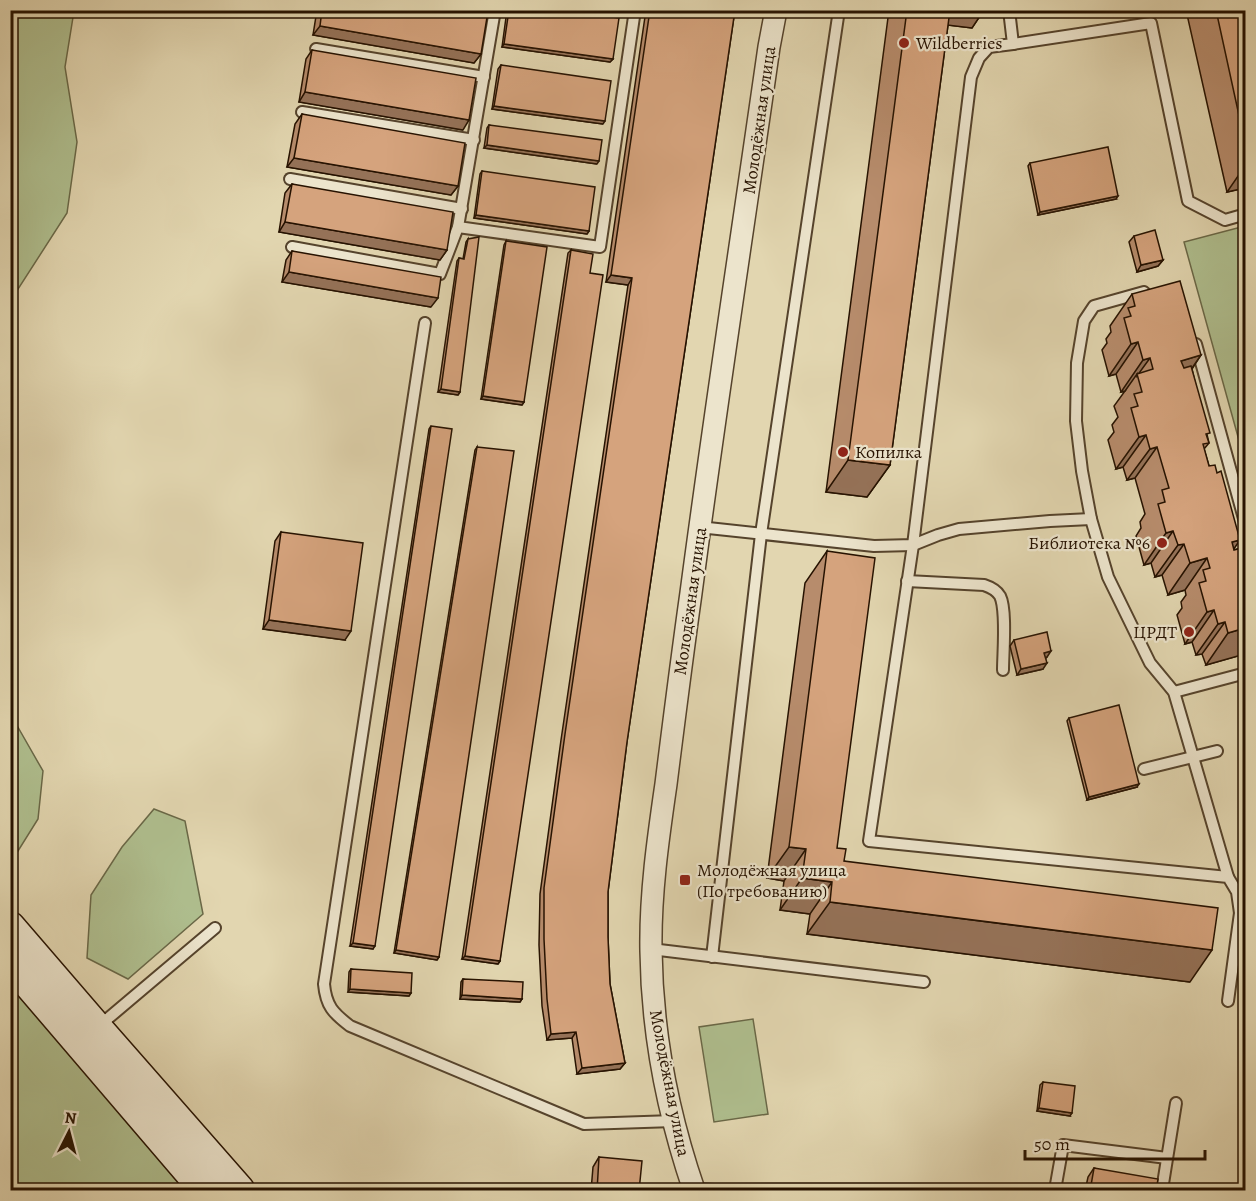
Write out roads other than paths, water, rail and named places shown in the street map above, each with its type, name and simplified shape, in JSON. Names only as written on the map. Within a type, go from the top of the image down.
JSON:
[{"type":"main road","points":[[10,927],[239,1191]]},
{"type":"main road","points":[[10,962],[205,1191]]},
{"type":"street","name":"Молодёжная улица","points":[[701,1190],[682,1155],[656,1030],[651,949],[656,861],[699,527],[776,10]]},
{"type":"lane","points":[[292,247],[440,274],[458,227],[462,209],[495,12],[481,10]]},
{"type":"lane","points":[[458,227],[600,247],[635,10]]},
{"type":"lane","points":[[712,957],[761,534],[839,10]]},
{"type":"lane","points":[[1009,10],[1012,44]]},
{"type":"lane","points":[[1228,877],[869,841],[913,545],[971,77],[979,58],[989,47],[1151,23],[1188,201],[1225,220],[1245,214]]},
{"type":"lane","points":[[316,49],[484,77]]},
{"type":"lane","points":[[302,112],[474,140]]},
{"type":"lane","points":[[290,179],[462,209]]},
{"type":"lane","points":[[1158,289],[1095,306],[1084,321],[1077,363],[1076,421],[1091,519],[1108,577],[1150,663],[1174,692],[1228,877],[1237,892],[1243,913],[1228,1001]]},
{"type":"lane","points":[[425,323],[324,984],[325,995],[329,1007],[351,1026],[584,1124],[674,1121]]},
{"type":"lane","points":[[1192,328],[1245,526]]},
{"type":"lane","points":[[699,527],[874,546],[913,545],[959,529],[1091,519]]},
{"type":"lane","points":[[907,581],[984,585],[1000,596],[1004,610],[1003,670]]},
{"type":"lane","points":[[1174,692],[1245,673]]},
{"type":"lane","points":[[1144,769],[1217,751]]},
{"type":"lane","points":[[97,1028],[215,928]]},
{"type":"lane","points":[[651,949],[924,982]]},
{"type":"lane","points":[[1162,1191],[1176,1103]]},
{"type":"lane","points":[[1055,1191],[1063,1144],[1167,1158]]},
{"type":"place","name":"Wildberries","points":[[904,43]]},
{"type":"place","name":"Копилка","points":[[843,452]]},
{"type":"place","name":"Библиотека №6","points":[[1162,543]]},
{"type":"place","name":"ЦРДТ","points":[[1189,632]]},
{"type":"place","name":"Молодёжная улица (По требованию)","points":[[685,880]]}]
